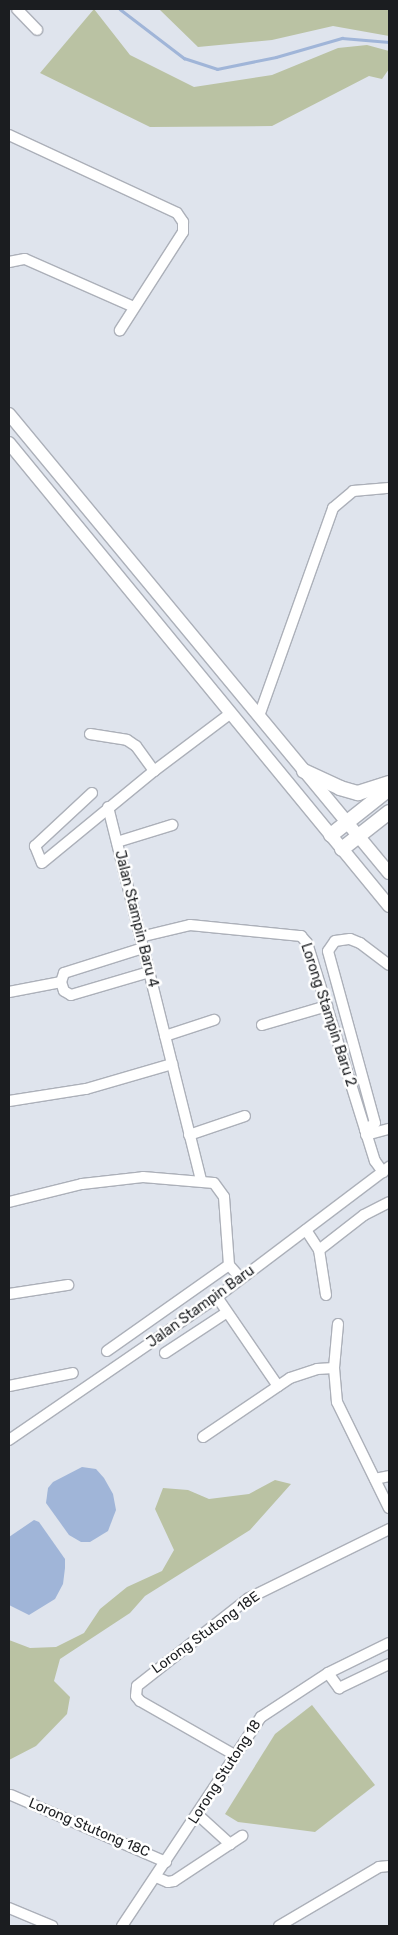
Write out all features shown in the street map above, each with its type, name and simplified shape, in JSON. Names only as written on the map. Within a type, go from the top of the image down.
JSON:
[{"type":"highway","points":[[304,771],[340,788],[358,793],[389,783]]},
{"type":"highway","points":[[330,835],[348,823],[389,789]]},
{"type":"highway","points":[[342,849],[389,812]]},
{"type":"main road","points":[[9,414],[389,873]]},
{"type":"main road","points":[[9,443],[389,906]]},
{"type":"street","points":[[17,9],[37,30]]},
{"type":"street","points":[[9,135],[180,217],[183,232],[120,330]]},
{"type":"street","points":[[9,262],[25,259],[134,307]]},
{"type":"street","points":[[259,716],[330,512],[341,498],[353,491],[389,488]]},
{"type":"street","points":[[92,793],[35,846],[34,852],[42,864],[154,770],[231,713]]},
{"type":"street","points":[[90,734],[127,740],[136,746],[154,770]]},
{"type":"street","name":"Jalan Stampin Baru 4","points":[[108,807],[201,1181]]},
{"type":"street","points":[[116,842],[172,825]]},
{"type":"street","name":"Lorong Stampin Baru 2","points":[[140,937],[190,925],[302,936],[308,943],[375,1161],[386,1169]]},
{"type":"street","points":[[366,1132],[375,1122],[328,951],[335,941],[350,939],[360,943],[389,965]]},
{"type":"street","points":[[143,948],[64,973],[61,982],[64,991],[71,995],[149,972]]},
{"type":"street","points":[[9,992],[61,982]]},
{"type":"street","points":[[262,1025],[327,1006]]},
{"type":"street","points":[[165,1036],[214,1020]]},
{"type":"street","points":[[9,1101],[86,1089],[172,1064]]},
{"type":"street","points":[[189,1135],[245,1116]]},
{"type":"street","points":[[366,1132],[389,1129]]},
{"type":"street","name":"Jalan Stampin Baru","points":[[9,1440],[217,1297],[386,1169]]},
{"type":"street","points":[[9,1202],[82,1184],[143,1177],[201,1181],[218,1186],[224,1197],[229,1265],[241,1278]]},
{"type":"street","points":[[319,1250],[364,1216],[389,1202]]},
{"type":"street","points":[[306,1230],[319,1250],[326,1295]]},
{"type":"street","points":[[107,1351],[229,1265]]},
{"type":"street","points":[[9,1294],[68,1285]]},
{"type":"street","points":[[217,1297],[226,1313],[278,1386]]},
{"type":"street","points":[[165,1353],[226,1313]]},
{"type":"street","points":[[338,1324],[334,1368],[337,1402],[389,1508]]},
{"type":"street","points":[[203,1438],[278,1386],[302,1373],[334,1368]]},
{"type":"street","points":[[9,1386],[73,1373]]},
{"type":"street","points":[[375,1479],[389,1476]]},
{"type":"street","name":"Lorong Stutong 18E","points":[[233,1754],[140,1701],[136,1696],[136,1686],[249,1598],[389,1529]]},
{"type":"street","name":"Lorong Stutong 18","points":[[122,1926],[197,1814],[233,1754],[261,1717],[328,1673],[389,1644]]},
{"type":"street","points":[[328,1673],[339,1688],[389,1664]]},
{"type":"street","name":"Lorong Stutong 18C","points":[[12,1795],[166,1862]]},
{"type":"street","points":[[197,1814],[230,1844]]},
{"type":"street","points":[[156,1877],[168,1882],[174,1881],[242,1836]]},
{"type":"street","points":[[279,1926],[379,1867],[389,1866]]},
{"type":"street","points":[[9,1908],[52,1926]]},
{"type":"green space","points":[[94,9],[130,55],[194,87],[272,75],[338,48],[367,45],[389,51],[389,69],[382,79],[369,76],[272,126],[150,127],[40,73]]},
{"type":"green space","points":[[159,9],[389,9],[389,36],[333,26],[272,40],[198,47]]},
{"type":"green space","points":[[275,1480],[291,1484],[250,1530],[145,1596],[130,1613],[60,1659],[54,1681],[70,1697],[67,1714],[36,1746],[9,1760],[9,1640],[30,1648],[56,1647],[84,1633],[100,1609],[127,1587],[162,1571],[174,1550],[155,1509],[163,1488],[188,1490],[209,1499],[249,1494]]},
{"type":"green space","points":[[312,1705],[375,1785],[315,1832],[238,1822],[225,1814],[275,1734]]},
{"type":"water","points":[[82,1467],[96,1469],[104,1478],[113,1494],[116,1510],[108,1531],[90,1542],[81,1542],[69,1535],[46,1503],[48,1488],[53,1482]]},
{"type":"water","points":[[34,1520],[39,1522],[65,1559],[65,1568],[63,1584],[55,1599],[29,1615],[9,1605],[9,1537]]},
{"type":"waterway","points":[[120,9],[184,58],[217,69],[276,57],[342,38],[389,42]]}]
